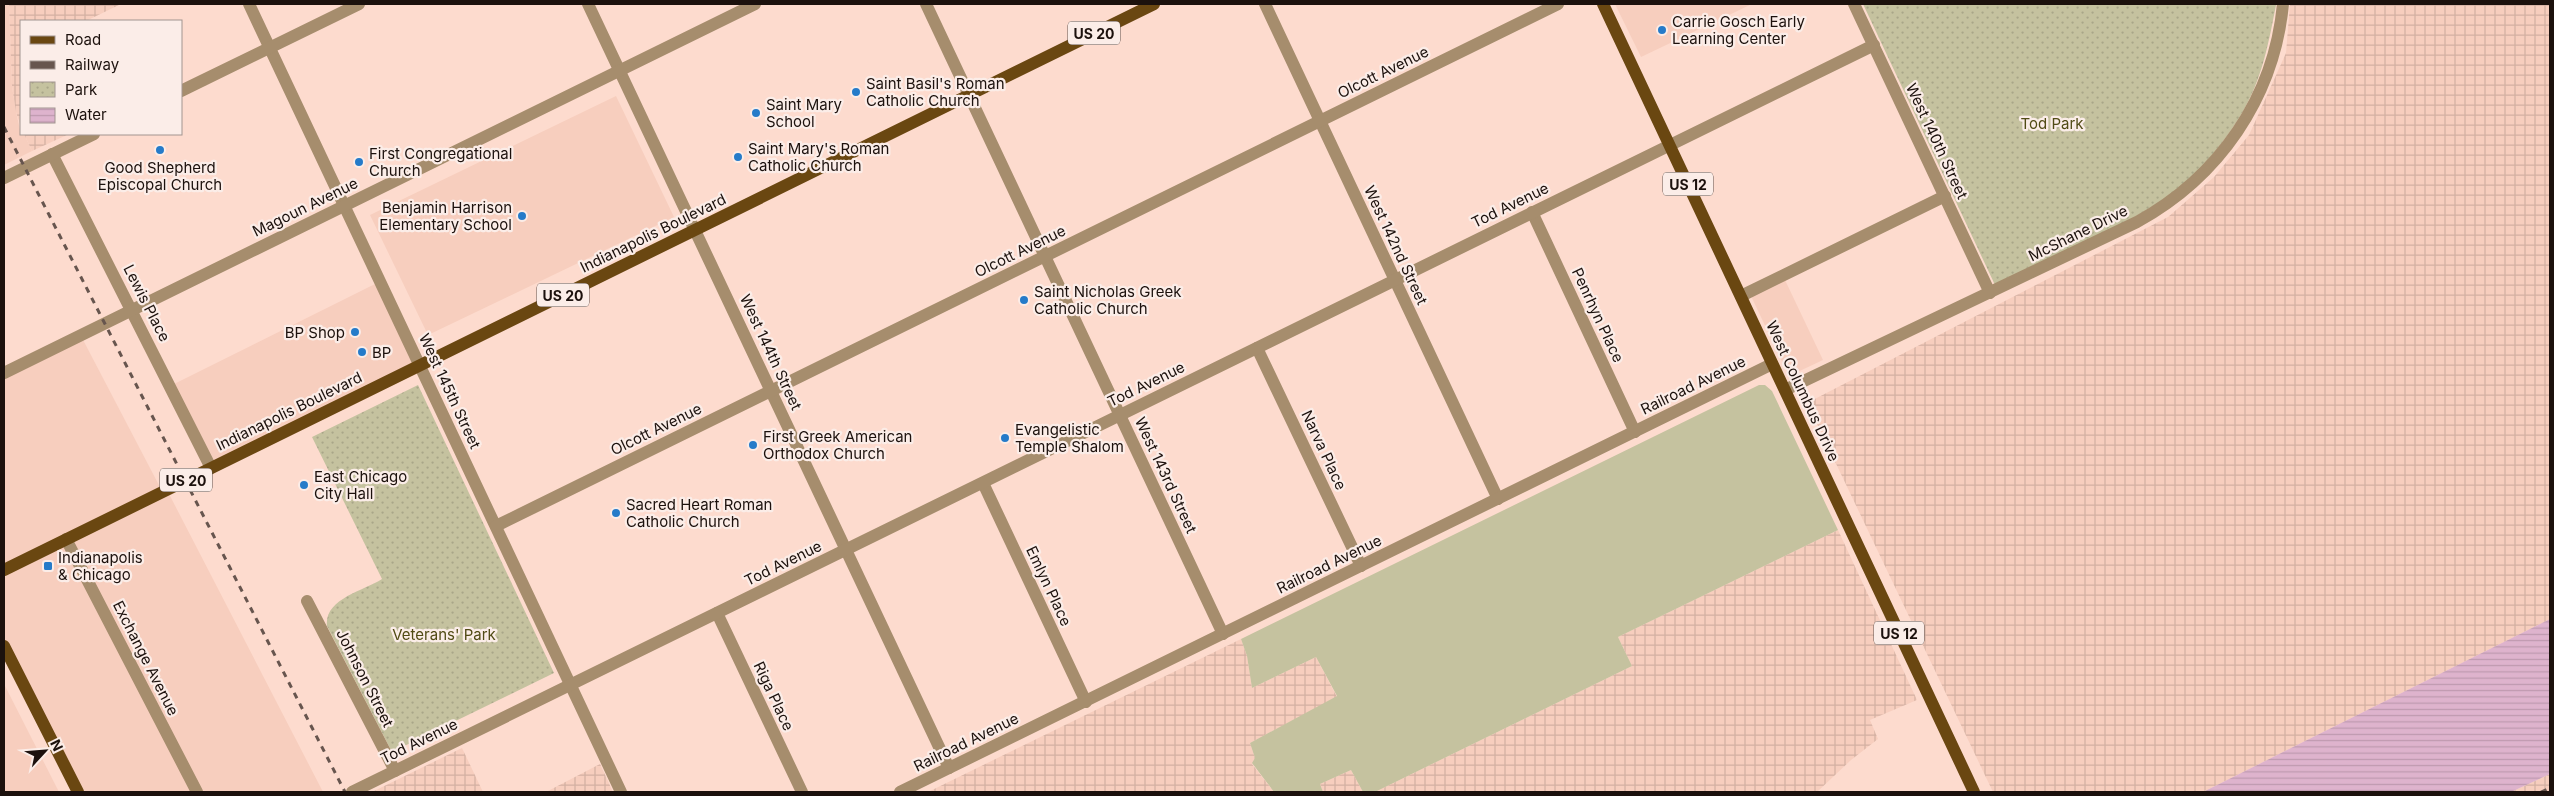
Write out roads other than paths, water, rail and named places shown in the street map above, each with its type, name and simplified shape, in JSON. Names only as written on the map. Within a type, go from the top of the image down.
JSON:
[{"type":"main road","name":"Indianapolis Boulevard","points":[[4,570],[1154,4]]},
{"type":"main road","name":"West Columbus Drive","points":[[1603,4],[1974,792]]},
{"type":"main road","points":[[4,646],[78,792]]},
{"type":"street","name":"West 145th Street","points":[[249,4],[622,792]]},
{"type":"street","points":[[182,91],[359,4]]},
{"type":"street","name":"West 144th Street","points":[[588,4],[696,229],[949,768]]},
{"type":"street","name":"Magoun Avenue","points":[[4,373],[755,4]]},
{"type":"street","name":"West 143rd Street","points":[[926,4],[1223,634]]},
{"type":"street","name":"West 142nd Street","points":[[1265,4],[1498,499]]},
{"type":"street","name":"Olcott Avenue","points":[[496,526],[1558,4]]},
{"type":"street","name":"West 140th Street","points":[[1854,4],[1990,293]]},
{"type":"street","name":"McShane Drive","points":[[1785,390],[2137,222],[2170,202],[2198,180],[2235,136],[2256,101],[2272,62],[2283,4]]},
{"type":"street","name":"Tod Avenue","points":[[352,792],[1874,45]]},
{"type":"street","points":[[4,178],[92,135]]},
{"type":"street","name":"Lewis Place","points":[[52,154],[211,468]]},
{"type":"street","points":[[1740,296],[1945,196]]},
{"type":"street","name":"Penrhyn Place","points":[[1532,212],[1635,432]]},
{"type":"street","name":"Narva Place","points":[[1257,348],[1360,566]]},
{"type":"street","name":"Railroad Avenue","points":[[900,792],[1772,364]]},
{"type":"street","name":"Emlyn Place","points":[[983,483],[1086,702]]},
{"type":"street","name":"Exchange Avenue","points":[[66,539],[197,792]]},
{"type":"street","name":"Johnson Street","points":[[307,601],[395,771]]},
{"type":"street","name":"Riga Place","points":[[717,613],[802,792]]},
{"type":"water","points":[[2550,619],[2550,774],[2511,792],[2203,792]]},
{"type":"railway","points":[[4,127],[345,792]]},
{"type":"railway","points":[[2541,792],[2550,788]]},
{"type":"place","name":"Carrie Gosch Early Learning Center","points":[[1662,30]]},
{"type":"place","name":"Saint Basil's Roman Catholic Church","points":[[856,92]]},
{"type":"place","name":"Saint Mary School","points":[[756,113]]},
{"type":"place","name":"Good Shepherd Episcopal Church","points":[[160,150]]},
{"type":"place","name":"Saint Mary's Roman Catholic Church","points":[[738,157]]},
{"type":"place","name":"First Congregational Church","points":[[359,162]]},
{"type":"place","name":"Benjamin Harrison Elementary School","points":[[522,216]]},
{"type":"place","name":"Saint Nicholas Greek Catholic Church","points":[[1024,300]]},
{"type":"place","name":"BP Shop","points":[[355,332]]},
{"type":"place","name":"BP","points":[[362,352]]},
{"type":"place","name":"Evangelistic Temple Shalom","points":[[1005,438]]},
{"type":"place","name":"First Greek American Orthodox Church","points":[[753,445]]},
{"type":"place","name":"East Chicago City Hall","points":[[304,485]]},
{"type":"place","name":"Sacred Heart Roman Catholic Church","points":[[616,513]]},
{"type":"place","name":"Indianapolis & Chicago","points":[[48,566]]},
{"type":"park label","name":"Tod Park","points":[[2052,123]]},
{"type":"park label","name":"Veterans' Park","points":[[444,634]]}]
